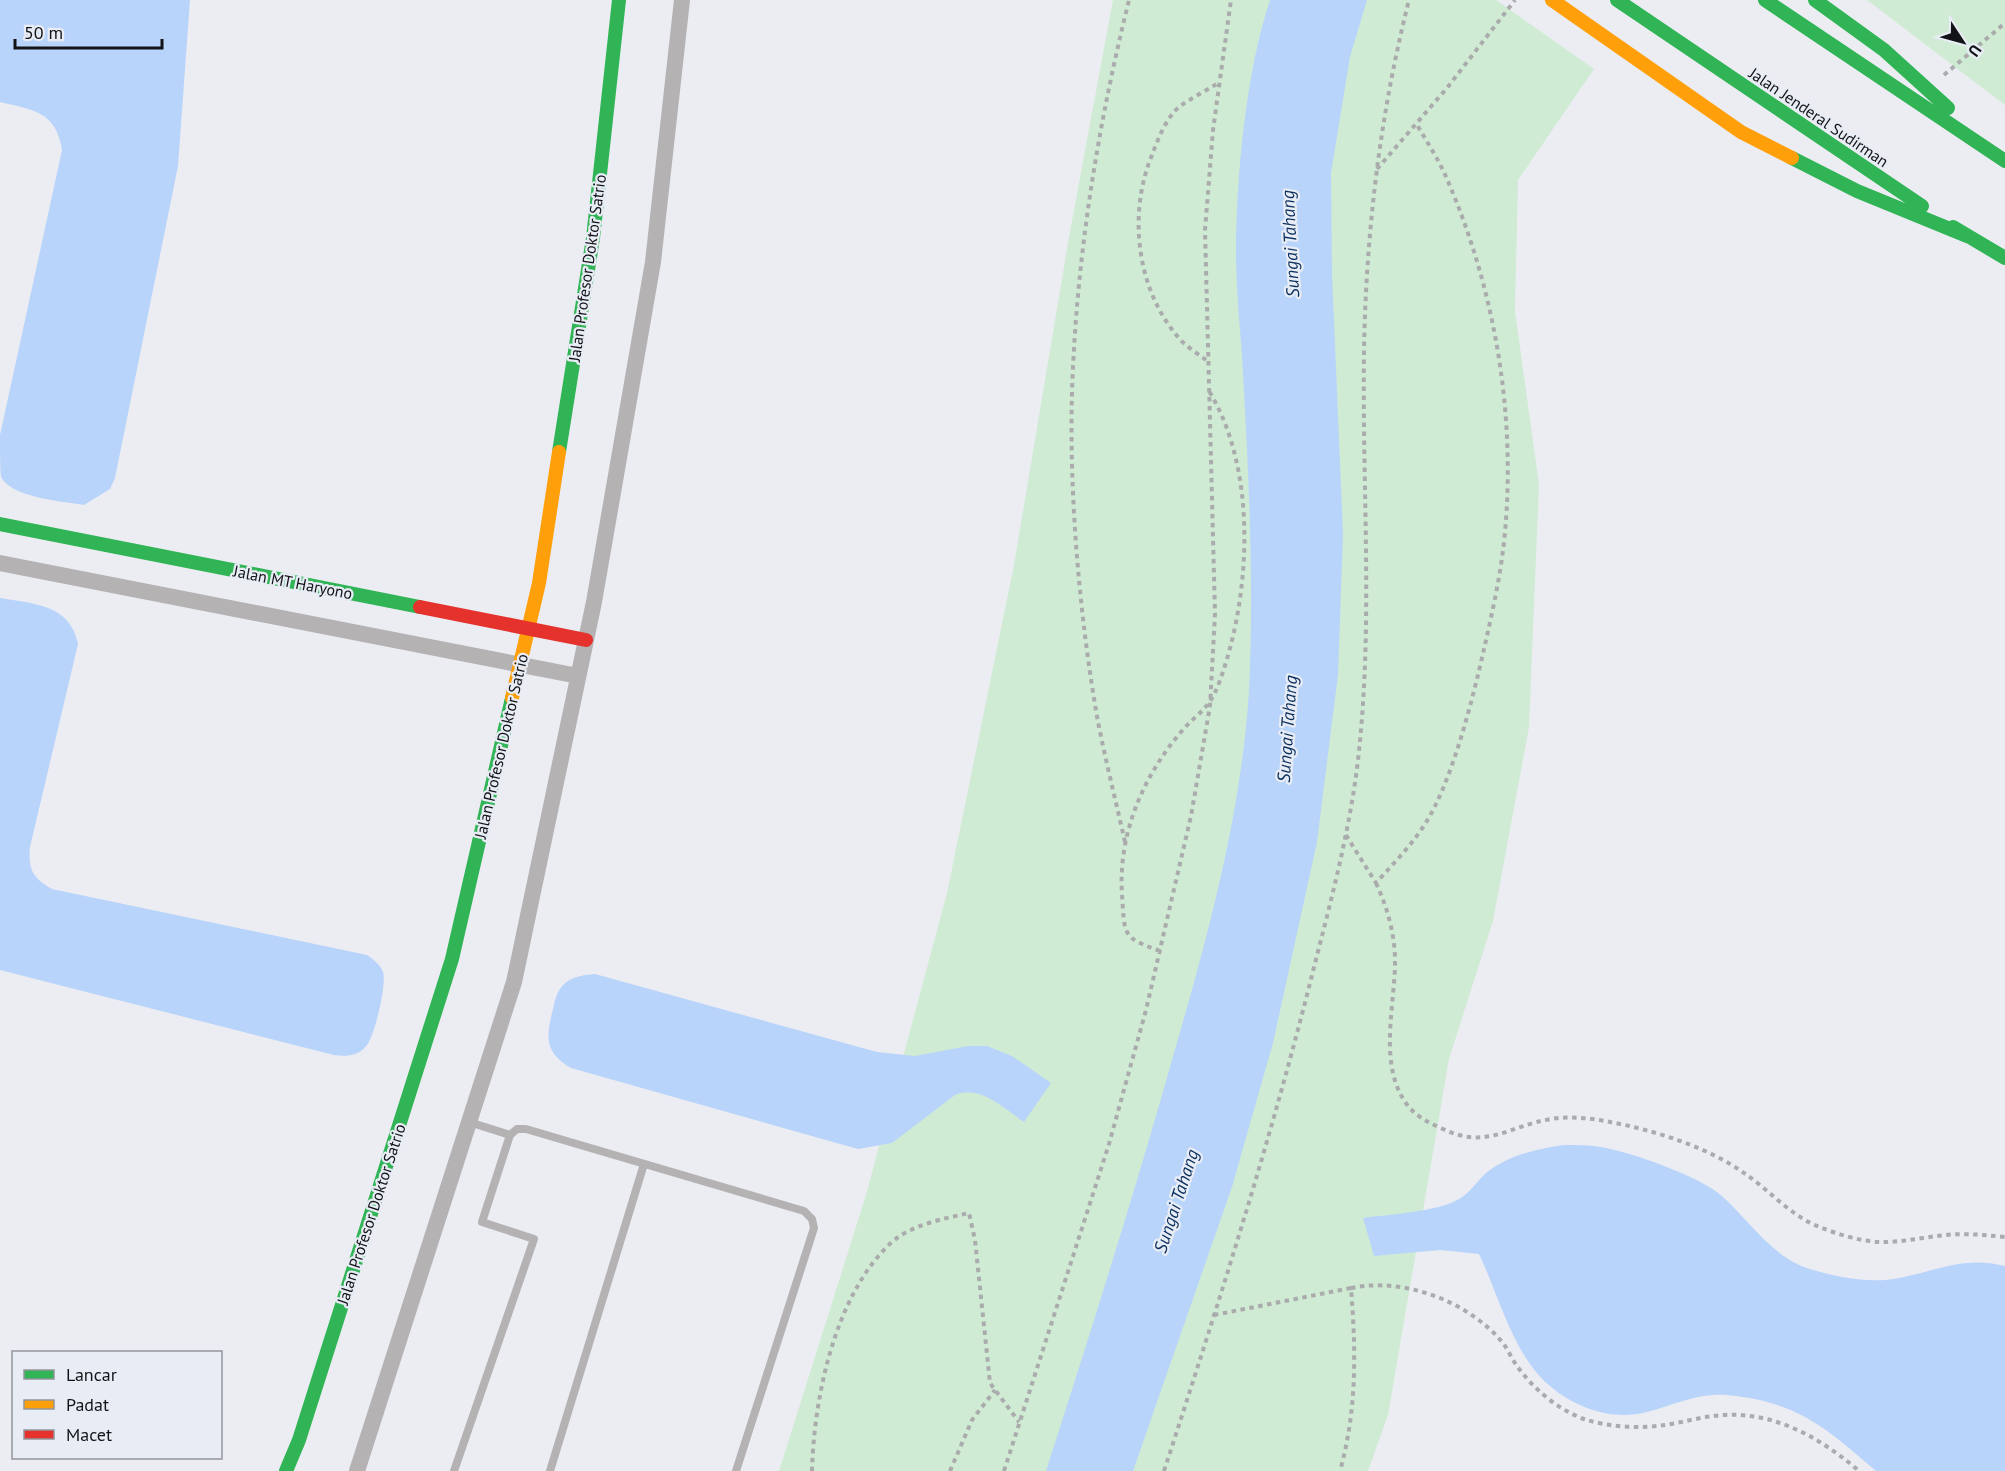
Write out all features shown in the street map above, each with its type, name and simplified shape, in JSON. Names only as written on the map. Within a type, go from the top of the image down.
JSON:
[{"type":"street","name":"Jalan Profesor Doktor Satrio","points":[[286,1471],[299,1440],[452,959],[539,584],[593,238],[619,0]]},
{"type":"street","points":[[357,1471],[514,982],[586,640],[653,262],[682,0]]},
{"type":"street","points":[[1552,0],[1741,132],[1857,190],[1967,236]]},
{"type":"street","name":"Jalan Jenderal Sudirman","points":[[1617,0],[1967,236],[2005,258]]},
{"type":"street","points":[[1764,0],[2005,160]]},
{"type":"street","points":[[1815,0],[1884,50],[2005,160]]},
{"type":"street","name":"Jalan MT Haryono","points":[[0,524],[586,640]]},
{"type":"street","points":[[0,563],[578,676]]},
{"type":"lane","points":[[469,1122],[510,1135]]},
{"type":"lane","points":[[454,1471],[534,1239],[482,1222],[510,1135],[517,1129],[526,1129],[804,1211],[812,1219],[814,1228],[736,1471]]},
{"type":"lane","points":[[550,1471],[645,1164]]},
{"type":"path","points":[[1125,842],[1098,722],[1085,616],[1076,518],[1072,394],[1081,269],[1094,165],[1129,0]]},
{"type":"path","points":[[1004,1471],[1109,1144],[1160,951],[1191,816],[1210,706],[1215,614],[1205,230],[1219,82],[1231,0]]},
{"type":"path","points":[[1164,1471],[1275,1115],[1346,834],[1359,751],[1365,634],[1364,348],[1376,171],[1392,68],[1409,0]]},
{"type":"path","points":[[1376,171],[1515,0]]},
{"type":"path","points":[[1926,89],[2005,23]]},
{"type":"path","points":[[1207,360],[1179,338],[1161,313],[1139,250],[1138,214],[1144,172],[1160,134],[1178,108],[1219,82]]},
{"type":"path","points":[[1376,883],[1425,824],[1440,793],[1462,732],[1494,604],[1504,543],[1508,485],[1508,428],[1502,376],[1487,302],[1468,235],[1447,178],[1416,123]]},
{"type":"path","points":[[1160,951],[1133,941],[1124,930],[1122,883],[1125,842],[1136,805],[1158,763],[1182,731],[1210,706],[1231,648],[1243,575],[1241,487],[1224,416],[1208,391]]},
{"type":"path","points":[[1346,834],[1376,883],[1386,906],[1395,955],[1391,1059],[1394,1081],[1410,1108],[1422,1119],[1455,1135],[1472,1139],[1488,1139],[1528,1123],[1554,1118],[1611,1122],[1704,1150],[1722,1158],[1795,1213],[1814,1225],[1836,1233],[1883,1242],[1963,1234],[2005,1237]]},
{"type":"path","points":[[812,1471],[820,1389],[851,1298],[872,1266],[893,1241],[926,1224],[969,1213],[975,1240],[990,1383],[1019,1422]]},
{"type":"path","points":[[1214,1315],[1351,1288],[1394,1285],[1457,1306],[1503,1343],[1524,1376],[1546,1397],[1565,1410],[1586,1419],[1641,1427],[1724,1414],[1749,1416],[1802,1431],[1859,1471]]},
{"type":"path","points":[[1340,1471],[1347,1445],[1354,1399],[1356,1346],[1351,1288]]},
{"type":"path","points":[[950,1471],[972,1420],[995,1390]]},
{"type":"green space","points":[[1113,0],[1496,0],[1594,69],[1518,180],[1515,311],[1539,485],[1529,727],[1493,921],[1449,1059],[1388,1415],[1368,1471],[779,1471],[866,1195],[947,893],[1014,565],[1069,237]]},
{"type":"green space","points":[[1867,0],[2005,0],[2005,105]]},
{"type":"water","points":[[0,0],[190,0],[178,166],[115,478],[110,489],[84,505],[26,494],[7,484],[1,477],[0,435],[62,150],[54,127],[41,114],[0,102]]},
{"type":"water","name":"Sungai Tahang","points":[[1270,0],[1367,0],[1350,57],[1331,173],[1332,273],[1343,534],[1338,675],[1317,842],[1273,1043],[1232,1187],[1133,1471],[1046,1471],[1127,1215],[1185,1015],[1221,877],[1239,785],[1249,691],[1251,572],[1236,224],[1240,159],[1249,92]]},
{"type":"water","points":[[0,598],[38,605],[59,613],[74,631],[78,644],[30,847],[31,867],[36,877],[52,889],[367,955],[380,967],[384,978],[377,1020],[364,1049],[352,1055],[334,1055],[0,970]]},
{"type":"water","points":[[595,974],[877,1052],[915,1056],[968,1046],[987,1046],[1012,1056],[1051,1083],[1024,1122],[983,1095],[965,1093],[955,1095],[892,1143],[858,1149],[571,1068],[556,1056],[549,1043],[549,1028],[555,1002],[567,981],[579,976]]},
{"type":"water","points":[[1564,1145],[1614,1150],[1646,1159],[1698,1181],[1722,1196],[1774,1249],[1799,1265],[1813,1270],[1843,1277],[1874,1280],[1894,1279],[1962,1263],[1990,1263],[2005,1266],[2005,1471],[1876,1471],[1841,1441],[1808,1419],[1772,1403],[1750,1398],[1726,1395],[1703,1396],[1637,1414],[1609,1414],[1595,1411],[1556,1391],[1536,1372],[1518,1345],[1479,1254],[1440,1250],[1374,1256],[1363,1218],[1439,1207],[1463,1196],[1486,1173],[1513,1157]]},
{"type":"traffic: fast","points":[[559,452],[593,238],[619,0]]},
{"type":"traffic: fast","points":[[1617,0],[1922,206]]},
{"type":"traffic: fast","points":[[1765,0],[2005,161]]},
{"type":"traffic: fast","points":[[1815,0],[1884,50],[1948,108]]},
{"type":"traffic: fast","points":[[1792,158],[1857,191],[1967,236]]},
{"type":"traffic: fast","points":[[1953,227],[2005,258]]},
{"type":"traffic: fast","points":[[0,524],[420,607]]},
{"type":"traffic: fast","points":[[286,1471],[299,1440],[452,959],[512,698]]},
{"type":"traffic: slow","points":[[1552,0],[1741,132],[1792,158]]},
{"type":"traffic: slow","points":[[512,698],[539,583],[559,452]]},
{"type":"traffic: jam","points":[[420,607],[586,640]]}]
